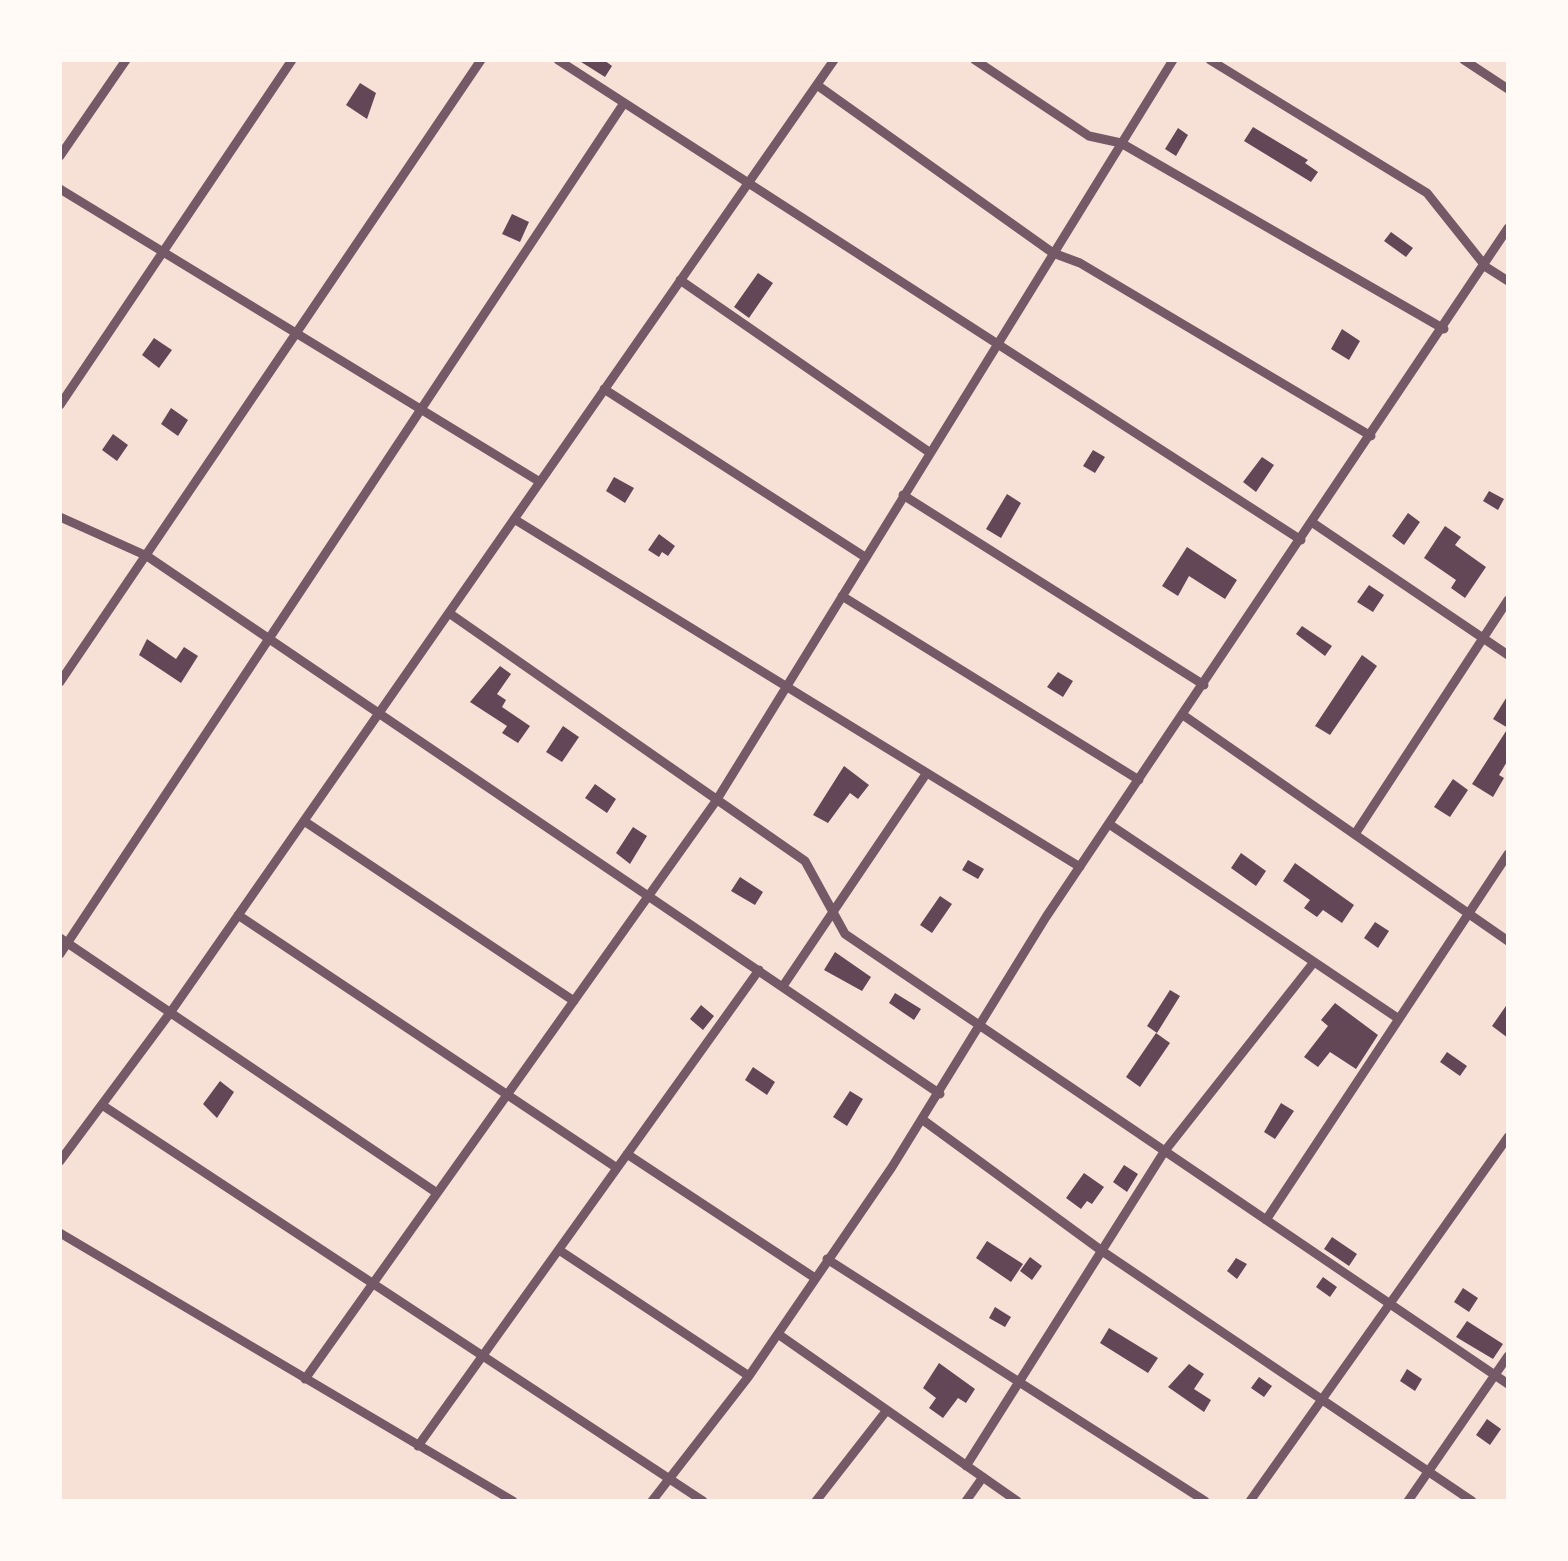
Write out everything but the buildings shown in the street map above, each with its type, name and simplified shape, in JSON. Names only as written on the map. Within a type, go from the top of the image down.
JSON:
[{"type":"street","points":[[60,156],[126,60]]},
{"type":"street","points":[[60,405],[292,60]]},
{"type":"street","points":[[60,682],[481,60]]},
{"type":"street","points":[[558,60],[1302,540]]},
{"type":"street","points":[[60,1161],[170,1013],[834,60]]},
{"type":"street","points":[[975,60],[1089,136],[1121,143],[1444,329]]},
{"type":"street","points":[[305,1379],[716,801],[1173,60]]},
{"type":"street","points":[[1210,60],[1427,193],[1486,266],[1508,281]]},
{"type":"street","points":[[1464,60],[1508,89]]},
{"type":"street","points":[[817,85],[1052,253],[1080,263],[1372,436]]},
{"type":"street","points":[[60,954],[64,941],[624,102]]},
{"type":"street","points":[[60,188],[540,482]]},
{"type":"street","points":[[652,1501],[749,1376],[923,1120],[1080,866],[1444,329],[1508,228]]},
{"type":"street","points":[[680,280],[929,452]]},
{"type":"street","points":[[604,389],[865,557]]},
{"type":"street","points":[[903,495],[1204,684]]},
{"type":"street","points":[[60,517],[147,556],[940,1094]]},
{"type":"street","points":[[514,519],[1080,866]]},
{"type":"street","points":[[1313,522],[1508,655]]},
{"type":"street","points":[[842,596],[1139,780]]},
{"type":"street","points":[[1354,834],[1508,600]]},
{"type":"street","points":[[449,613],[805,860],[845,934],[1508,1384]]},
{"type":"street","points":[[1183,715],[1508,940]]},
{"type":"street","points":[[783,986],[926,774]]},
{"type":"street","points":[[304,821],[574,1001]]},
{"type":"street","points":[[1109,824],[1399,1019]]},
{"type":"street","points":[[1266,1220],[1508,854]]},
{"type":"street","points":[[238,915],[617,1168]]},
{"type":"street","points":[[64,941],[437,1194]]},
{"type":"street","points":[[966,1466],[1164,1152],[1314,962]]},
{"type":"street","points":[[418,1446],[758,970]]},
{"type":"street","points":[[102,1105],[703,1501]]},
{"type":"street","points":[[923,1120],[1102,1250],[1472,1501]]},
{"type":"street","points":[[1250,1501],[1508,1136]]},
{"type":"street","points":[[628,1154],[815,1278]]},
{"type":"street","points":[[60,1233],[513,1501]]},
{"type":"street","points":[[559,1250],[749,1376]]},
{"type":"street","points":[[827,1259],[1206,1501]]},
{"type":"street","points":[[778,1334],[1017,1501]]},
{"type":"street","points":[[1408,1501],[1508,1356]]},
{"type":"street","points":[[816,1501],[886,1410]]},
{"type":"street","points":[[966,1501],[982,1477]]}]
